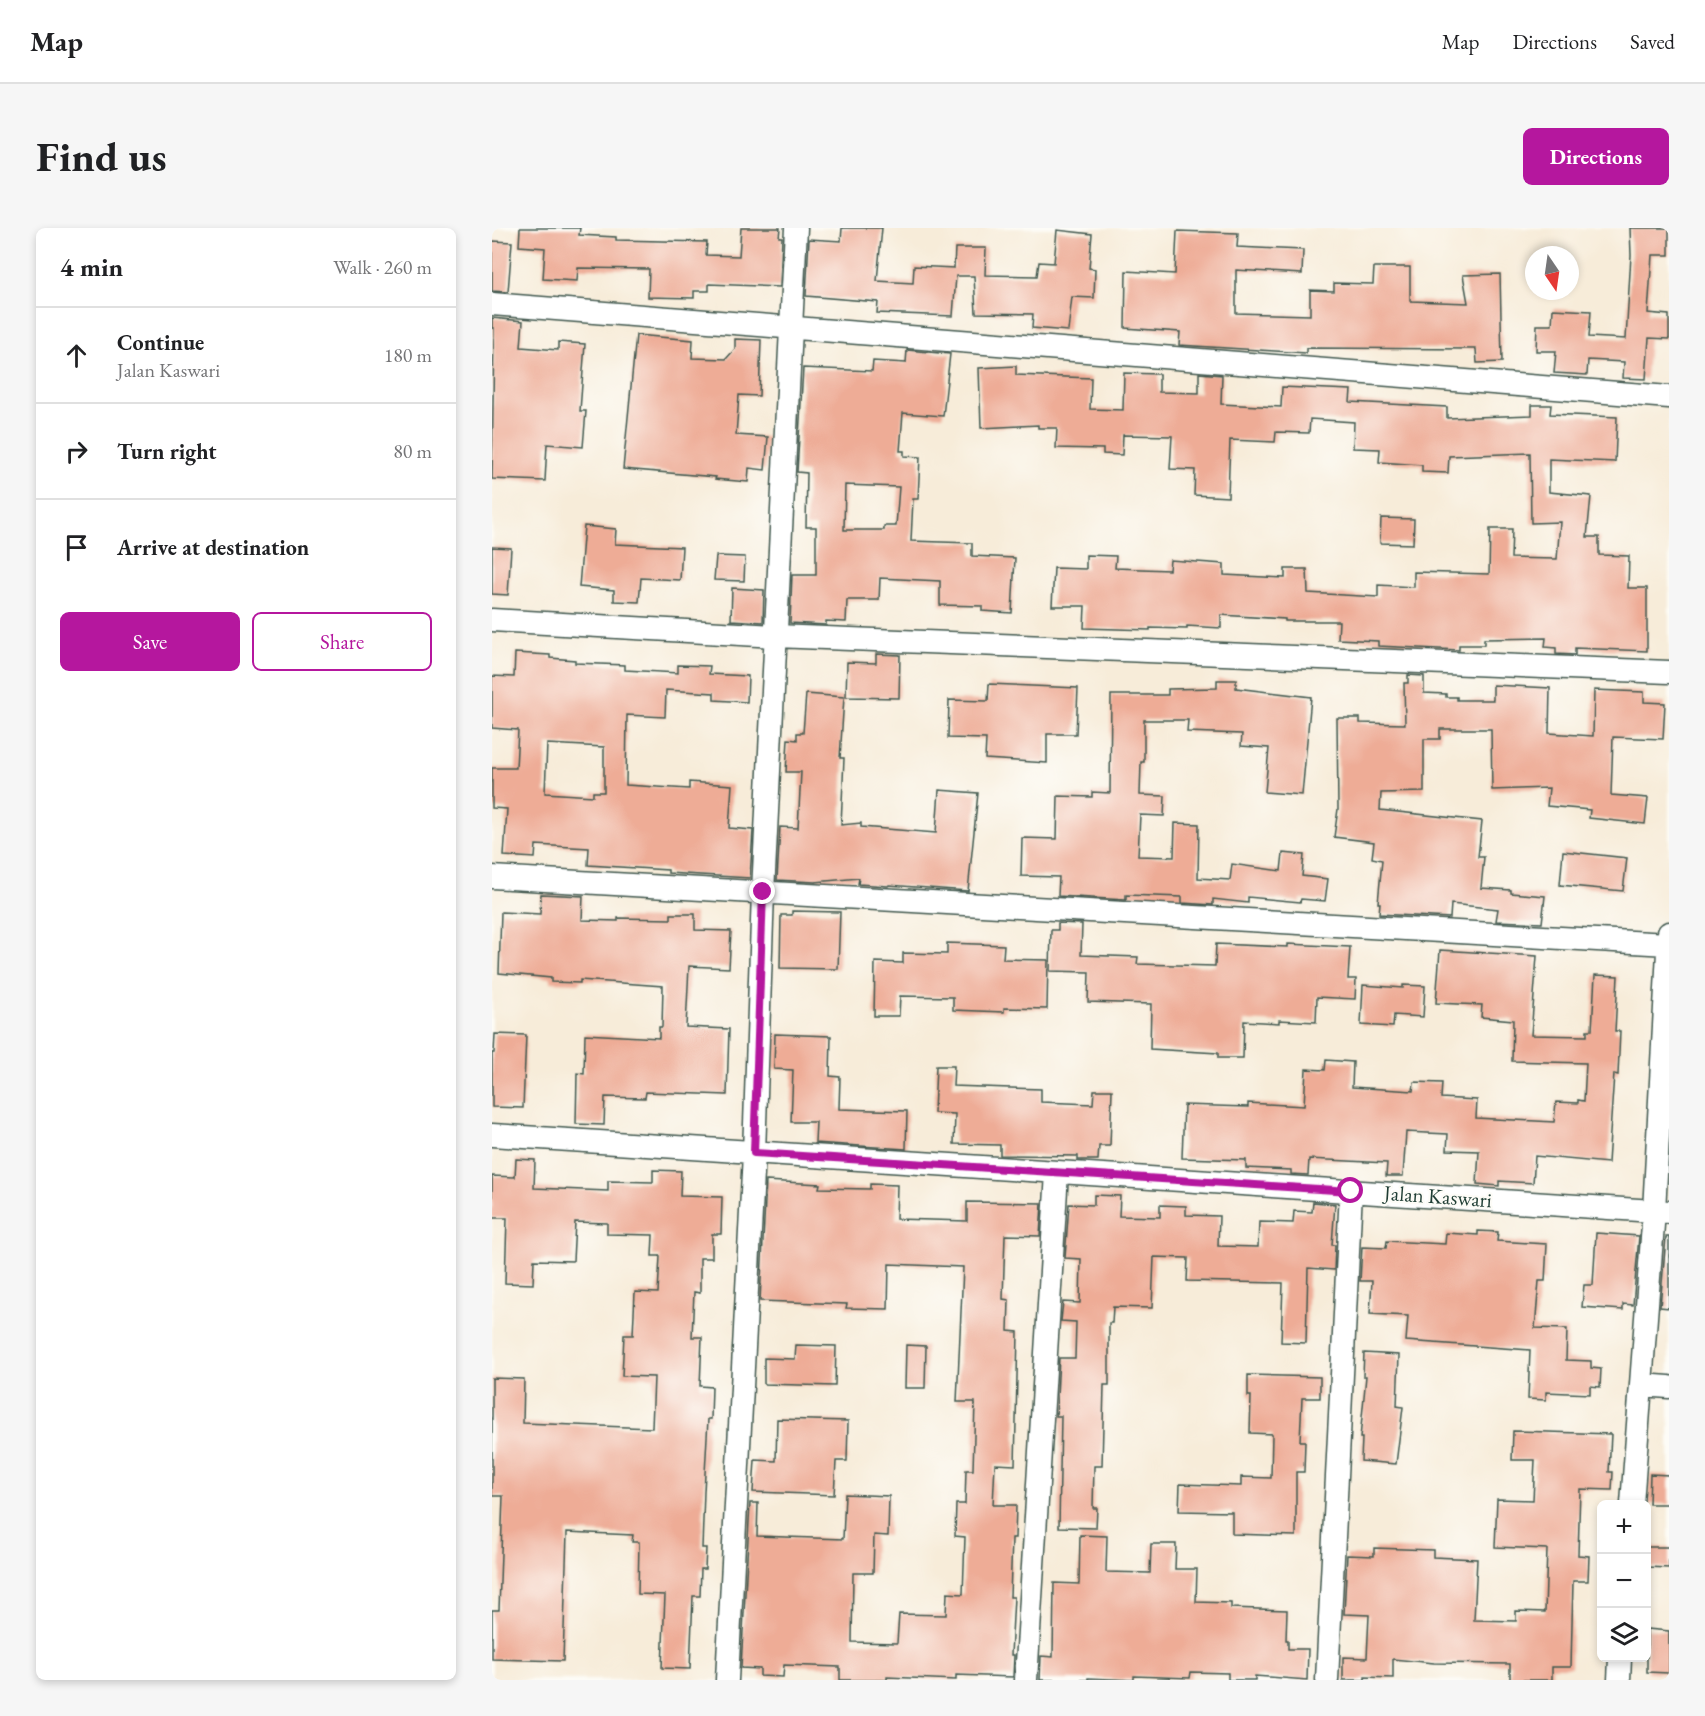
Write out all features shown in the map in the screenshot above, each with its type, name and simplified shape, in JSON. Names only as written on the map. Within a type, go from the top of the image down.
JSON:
[{"type":"street","points":[[727,1680],[754,1153],[763,892],[796,228]]},
{"type":"street","points":[[492,304],[1669,397]]},
{"type":"street","points":[[492,620],[775,636],[1669,672]]},
{"type":"street","points":[[492,877],[1669,939],[1661,1211],[1641,1385],[1632,1500]]},
{"type":"street","name":"Jalan Kaswari","points":[[492,1135],[1661,1211]]},
{"type":"street","points":[[1026,1680],[1057,1173]]},
{"type":"street","points":[[1327,1680],[1351,1191]]},
{"type":"street","points":[[1641,1385],[1669,1387]]},
{"type":"street","points":[[1619,1680],[1620,1662]]},
{"type":"building","points":[[520,228],[580,228],[579,235],[616,237],[616,240],[707,242],[706,255],[739,256],[741,228],[780,228],[779,237],[782,237],[780,287],[709,284],[709,291],[694,291],[694,298],[648,297],[649,269],[578,268],[577,281],[543,279],[545,248],[519,246]]},
{"type":"building","points":[[842,228],[882,228],[877,281],[913,283],[914,266],[954,268],[955,248],[986,248],[985,275],[1037,276],[1039,262],[1054,263],[1057,230],[1092,234],[1089,268],[1095,269],[1094,298],[1072,297],[1068,331],[1032,328],[1033,314],[976,313],[974,276],[956,276],[953,316],[877,313],[878,302],[806,296],[809,239],[841,241]]},
{"type":"building","points":[[1630,228],[1669,228],[1669,255],[1652,255],[1648,313],[1669,315],[1669,339],[1649,338],[1646,379],[1623,378],[1624,362],[1588,360],[1587,375],[1554,373],[1556,351],[1536,351],[1537,325],[1552,325],[1553,309],[1591,311],[1589,337],[1626,339],[1631,255]]},
{"type":"building","points":[[1177,231],[1238,233],[1237,247],[1303,250],[1302,274],[1236,270],[1236,313],[1310,315],[1310,290],[1334,291],[1334,283],[1373,284],[1374,267],[1410,267],[1410,301],[1468,303],[1463,275],[1500,274],[1502,362],[1477,363],[1476,349],[1306,348],[1306,353],[1179,345],[1180,332],[1125,328],[1126,271],[1175,274]]},
{"type":"building","points":[[492,241],[512,242],[508,292],[492,291]]},
{"type":"building","points":[[492,318],[523,321],[521,347],[558,350],[558,342],[585,344],[580,411],[586,411],[583,447],[547,444],[545,481],[492,479],[494,328],[492,328]]},
{"type":"building","points":[[636,335],[693,340],[692,358],[726,359],[735,349],[735,339],[761,340],[759,396],[739,395],[736,435],[768,437],[765,470],[749,468],[748,482],[623,469]]},
{"type":"building","points":[[907,350],[950,354],[943,416],[903,413],[900,451],[904,451],[904,456],[920,457],[918,499],[913,499],[911,541],[972,543],[972,556],[1015,558],[1012,613],[982,611],[982,606],[940,605],[940,581],[880,578],[879,600],[847,600],[846,622],[826,621],[826,625],[790,623],[792,575],[816,575],[816,527],[806,527],[807,473],[797,472],[803,368],[872,371],[873,361],[906,363]],"holes":[[[845,485],[899,487],[896,526],[884,526],[884,530],[844,530]]]},
{"type":"building","points":[[1016,366],[1016,375],[1091,378],[1090,409],[1123,410],[1124,373],[1159,374],[1159,392],[1199,393],[1199,373],[1222,375],[1221,404],[1281,407],[1282,387],[1351,390],[1350,402],[1447,407],[1447,418],[1532,415],[1532,405],[1551,405],[1550,414],[1617,417],[1615,462],[1549,459],[1549,492],[1591,496],[1587,537],[1599,537],[1599,555],[1629,556],[1628,588],[1647,588],[1647,651],[1575,648],[1575,655],[1556,654],[1556,648],[1545,647],[1546,638],[1484,639],[1484,645],[1459,645],[1459,650],[1378,646],[1378,641],[1338,639],[1339,621],[1285,621],[1285,619],[1221,615],[1221,628],[1187,626],[1187,629],[1150,628],[1150,630],[1084,628],[1085,606],[1052,606],[1054,568],[1086,569],[1086,555],[1116,556],[1115,568],[1169,570],[1170,560],[1224,564],[1224,575],[1285,578],[1285,569],[1307,569],[1308,593],[1378,597],[1378,585],[1414,587],[1414,572],[1489,574],[1490,529],[1512,529],[1511,558],[1557,559],[1560,522],[1531,523],[1530,453],[1449,456],[1448,473],[1422,472],[1422,465],[1379,462],[1380,449],[1353,448],[1354,422],[1310,419],[1309,433],[1276,432],[1275,442],[1230,440],[1228,497],[1194,495],[1195,470],[1170,469],[1172,436],[1123,435],[1122,455],[1103,454],[1103,449],[1056,448],[1057,428],[1038,428],[1038,425],[981,428],[979,368]]},
{"type":"building","points":[[1381,518],[1414,519],[1413,544],[1380,543]]},
{"type":"building","points":[[584,526],[616,529],[615,544],[682,547],[680,580],[641,578],[639,602],[614,601],[614,590],[579,587]]},
{"type":"building","points":[[492,547],[511,548],[508,595],[492,594]]},
{"type":"building","points":[[716,556],[745,557],[744,581],[714,580]]},
{"type":"building","points":[[732,588],[764,590],[763,622],[731,620]]},
{"type":"building","points":[[515,653],[550,655],[550,658],[575,660],[575,663],[625,665],[625,670],[678,673],[678,665],[710,666],[709,674],[748,676],[747,702],[714,700],[714,693],[666,690],[665,717],[627,715],[626,785],[689,789],[689,782],[732,785],[729,828],[753,830],[750,878],[588,865],[589,848],[536,845],[535,858],[504,856],[507,809],[492,808],[492,768],[516,768],[518,730],[492,728],[492,676],[514,677]],"holes":[[[547,744],[604,747],[604,792],[593,792],[593,796],[545,793]]]},
{"type":"building","points":[[876,654],[900,655],[899,698],[846,697],[847,662],[876,663]]},
{"type":"building","points":[[1408,675],[1424,676],[1424,693],[1446,694],[1446,697],[1457,697],[1457,700],[1493,700],[1493,685],[1550,688],[1549,733],[1593,736],[1594,690],[1644,692],[1644,702],[1665,703],[1663,739],[1613,737],[1611,795],[1648,798],[1645,824],[1589,818],[1590,810],[1547,806],[1549,788],[1492,790],[1491,729],[1440,729],[1440,739],[1424,739],[1424,792],[1381,793],[1380,810],[1482,821],[1478,857],[1484,857],[1481,888],[1545,896],[1542,923],[1496,921],[1498,909],[1451,904],[1450,918],[1379,914],[1382,860],[1372,858],[1374,842],[1334,837],[1338,809],[1337,718],[1360,718],[1360,723],[1405,724],[1404,683],[1408,683]]},
{"type":"building","points":[[1217,680],[1236,680],[1236,688],[1311,697],[1302,795],[1265,792],[1269,748],[1241,746],[1242,734],[1187,732],[1188,720],[1144,720],[1144,762],[1141,762],[1140,795],[1165,796],[1164,816],[1140,815],[1138,856],[1174,857],[1175,823],[1199,824],[1198,878],[1230,880],[1232,864],[1281,871],[1283,853],[1304,855],[1302,876],[1328,879],[1325,901],[1301,899],[1300,902],[1248,897],[1248,903],[1213,899],[1213,905],[1182,903],[1182,897],[1126,895],[1126,900],[1058,896],[1059,877],[1021,876],[1022,838],[1057,839],[1058,796],[1092,797],[1092,792],[1110,793],[1111,695],[1168,695],[1168,689],[1217,688]]},
{"type":"building","points":[[989,684],[1078,688],[1076,734],[1047,734],[1047,763],[985,759],[986,739],[948,738],[949,700],[988,701]]},
{"type":"building","points":[[806,694],[844,697],[840,758],[844,758],[841,825],[861,823],[861,827],[936,833],[939,790],[978,793],[968,891],[858,884],[859,878],[815,882],[777,880],[780,827],[798,828],[801,772],[786,772],[788,739],[797,740],[797,733],[803,733]]},
{"type":"building","points":[[1563,851],[1627,858],[1623,891],[1560,885]]},
{"type":"building","points":[[541,894],[583,896],[582,920],[671,919],[671,914],[695,914],[695,930],[731,931],[729,968],[689,966],[686,1027],[729,1029],[727,1095],[646,1092],[645,1098],[605,1097],[604,1125],[576,1124],[577,1073],[584,1074],[585,1034],[659,1038],[659,1027],[662,1027],[663,986],[580,980],[580,983],[551,982],[551,978],[499,973],[501,912],[540,914]]},
{"type":"building","points":[[792,911],[840,912],[838,969],[780,968],[781,915],[792,915]]},
{"type":"building","points":[[1058,923],[1082,924],[1081,955],[1138,957],[1137,964],[1215,966],[1216,944],[1350,947],[1348,979],[1356,979],[1355,999],[1317,997],[1316,1022],[1244,1021],[1243,1058],[1218,1058],[1218,1053],[1150,1049],[1151,1004],[1088,1002],[1089,972],[1050,971],[1051,930],[1058,930]]},
{"type":"building","points":[[947,943],[1004,945],[1003,959],[1048,960],[1047,1009],[1004,1008],[1004,1012],[953,1010],[953,997],[900,996],[899,1016],[874,1016],[875,962],[903,963],[903,953],[947,954]]},
{"type":"building","points":[[1440,950],[1537,956],[1531,1035],[1587,1036],[1587,1030],[1592,1030],[1595,975],[1618,976],[1615,1031],[1620,1031],[1618,1075],[1614,1074],[1608,1163],[1535,1156],[1533,1183],[1499,1181],[1499,1186],[1477,1184],[1479,1151],[1447,1150],[1448,1134],[1406,1132],[1403,1176],[1386,1176],[1387,1163],[1309,1159],[1308,1175],[1291,1174],[1291,1170],[1246,1168],[1246,1160],[1182,1158],[1184,1105],[1248,1107],[1248,1103],[1304,1106],[1306,1069],[1325,1070],[1326,1060],[1353,1062],[1352,1087],[1413,1091],[1414,1082],[1442,1083],[1441,1098],[1477,1100],[1476,1118],[1554,1122],[1556,1102],[1584,1101],[1586,1063],[1512,1061],[1513,1020],[1481,1017],[1482,1005],[1436,1003]]},
{"type":"building","points":[[1363,985],[1403,988],[1403,985],[1425,986],[1423,1017],[1394,1015],[1393,1027],[1361,1025]]},
{"type":"building","points":[[495,1034],[526,1035],[523,1108],[492,1107],[492,1053],[494,1053]]},
{"type":"building","points":[[775,1034],[831,1036],[830,1076],[840,1077],[839,1109],[907,1111],[906,1149],[815,1143],[816,1122],[791,1122],[793,1070],[774,1069]]},
{"type":"building","points":[[936,1066],[954,1066],[953,1086],[1041,1089],[1041,1102],[1093,1104],[1094,1090],[1112,1090],[1110,1146],[1099,1146],[1098,1160],[1078,1160],[1078,1156],[1000,1155],[1000,1145],[954,1144],[955,1114],[934,1113]]},
{"type":"building","points":[[516,1159],[535,1160],[534,1188],[608,1191],[608,1181],[653,1182],[653,1170],[681,1171],[680,1196],[722,1197],[721,1234],[712,1234],[712,1258],[700,1258],[700,1293],[694,1292],[692,1337],[702,1337],[700,1386],[712,1387],[704,1492],[702,1548],[706,1548],[705,1569],[701,1569],[700,1596],[693,1596],[690,1669],[662,1668],[665,1595],[638,1594],[639,1542],[632,1542],[633,1535],[567,1532],[563,1661],[492,1659],[492,1610],[499,1610],[503,1496],[492,1496],[492,1378],[524,1379],[523,1423],[652,1428],[654,1377],[622,1376],[624,1335],[633,1335],[635,1292],[658,1293],[660,1256],[652,1256],[653,1235],[607,1234],[607,1223],[575,1222],[573,1261],[534,1260],[533,1284],[505,1283],[507,1218],[492,1218],[492,1176],[515,1177]]},
{"type":"building","points":[[766,1181],[820,1184],[819,1188],[870,1189],[870,1184],[897,1185],[896,1219],[967,1221],[967,1202],[1042,1203],[1040,1236],[1005,1235],[1003,1299],[1009,1300],[1008,1331],[1018,1332],[1015,1465],[995,1464],[993,1505],[1016,1505],[1015,1538],[1012,1538],[1010,1597],[1014,1597],[1011,1655],[1014,1655],[1013,1677],[956,1675],[956,1680],[887,1677],[887,1680],[840,1680],[840,1667],[784,1665],[783,1677],[760,1676],[760,1669],[741,1668],[750,1503],[758,1503],[757,1536],[843,1539],[845,1494],[889,1496],[888,1536],[874,1535],[873,1573],[853,1573],[852,1642],[897,1643],[899,1614],[946,1615],[947,1593],[963,1594],[965,1537],[955,1536],[956,1504],[965,1504],[966,1470],[973,1470],[975,1402],[957,1402],[963,1267],[889,1264],[888,1309],[846,1308],[847,1304],[760,1301]]},
{"type":"building","points":[[1094,1195],[1120,1196],[1119,1216],[1160,1217],[1160,1205],[1186,1206],[1186,1215],[1219,1216],[1218,1246],[1258,1247],[1259,1222],[1293,1223],[1294,1211],[1312,1212],[1313,1202],[1335,1204],[1332,1245],[1335,1245],[1334,1270],[1308,1268],[1306,1343],[1281,1342],[1283,1283],[1187,1281],[1188,1258],[1154,1257],[1152,1308],[1113,1307],[1112,1323],[1109,1323],[1109,1385],[1104,1385],[1102,1466],[1094,1466],[1093,1508],[1097,1508],[1096,1528],[1059,1527],[1061,1416],[1056,1416],[1059,1358],[1075,1358],[1076,1322],[1061,1321],[1063,1302],[1080,1303],[1081,1259],[1065,1258],[1069,1204],[1094,1205]]},
{"type":"building","points":[[1478,1231],[1498,1232],[1497,1241],[1547,1244],[1545,1281],[1539,1281],[1535,1328],[1567,1329],[1566,1360],[1591,1361],[1591,1368],[1601,1369],[1600,1387],[1590,1386],[1590,1394],[1546,1392],[1546,1400],[1528,1399],[1530,1350],[1406,1341],[1408,1316],[1370,1314],[1372,1281],[1360,1281],[1362,1247],[1386,1248],[1387,1241],[1445,1244],[1446,1233],[1478,1235]]},
{"type":"building","points":[[1596,1233],[1639,1236],[1633,1305],[1623,1304],[1623,1310],[1582,1307],[1584,1285],[1593,1285]]},
{"type":"building","points":[[1666,1237],[1669,1237],[1669,1308],[1660,1307]]},
{"type":"building","points":[[796,1345],[836,1346],[835,1386],[764,1384],[764,1358],[795,1359]]},
{"type":"building","points":[[906,1345],[926,1346],[925,1388],[905,1388]]},
{"type":"building","points":[[1364,1353],[1399,1355],[1397,1406],[1403,1407],[1396,1464],[1361,1461],[1362,1438],[1360,1438],[1366,1376],[1363,1376]]},
{"type":"building","points":[[1248,1375],[1320,1377],[1320,1398],[1302,1398],[1300,1441],[1305,1441],[1304,1472],[1296,1472],[1296,1536],[1232,1534],[1232,1512],[1179,1511],[1180,1484],[1241,1486],[1241,1477],[1271,1478],[1272,1434],[1250,1433],[1251,1396],[1248,1396]]},
{"type":"building","points":[[777,1419],[848,1421],[847,1461],[836,1461],[834,1495],[753,1492],[755,1460],[776,1461]]},
{"type":"building","points":[[1513,1431],[1611,1434],[1609,1472],[1613,1472],[1612,1490],[1580,1489],[1578,1555],[1589,1556],[1588,1581],[1573,1581],[1571,1667],[1552,1667],[1552,1680],[1510,1680],[1510,1664],[1434,1663],[1393,1659],[1393,1678],[1365,1677],[1365,1680],[1343,1680],[1343,1657],[1367,1658],[1369,1615],[1344,1614],[1347,1555],[1374,1556],[1374,1548],[1433,1550],[1433,1557],[1477,1559],[1474,1620],[1516,1621],[1516,1611],[1545,1612],[1547,1549],[1495,1547],[1497,1499],[1533,1500],[1535,1460],[1512,1460]]},
{"type":"building","points":[[1650,1474],[1669,1475],[1669,1504],[1651,1504]]},
{"type":"building","points":[[1080,1535],[1107,1536],[1106,1572],[1150,1573],[1151,1544],[1176,1544],[1175,1569],[1197,1569],[1196,1602],[1231,1603],[1231,1608],[1287,1610],[1288,1649],[1308,1649],[1307,1680],[1255,1676],[1255,1680],[1228,1680],[1228,1673],[1191,1672],[1190,1678],[1134,1676],[1134,1680],[1088,1678],[1088,1680],[1040,1680],[1041,1656],[1053,1657],[1054,1583],[1079,1584]]},
{"type":"building","points":[[1651,1547],[1669,1547],[1669,1568],[1651,1567]]},
{"type":"building","points":[[1651,1629],[1669,1631],[1669,1673],[1647,1672],[1647,1662],[1651,1662]]},
{"type":"route","points":[[763,892],[754,1153],[1351,1191]]}]
